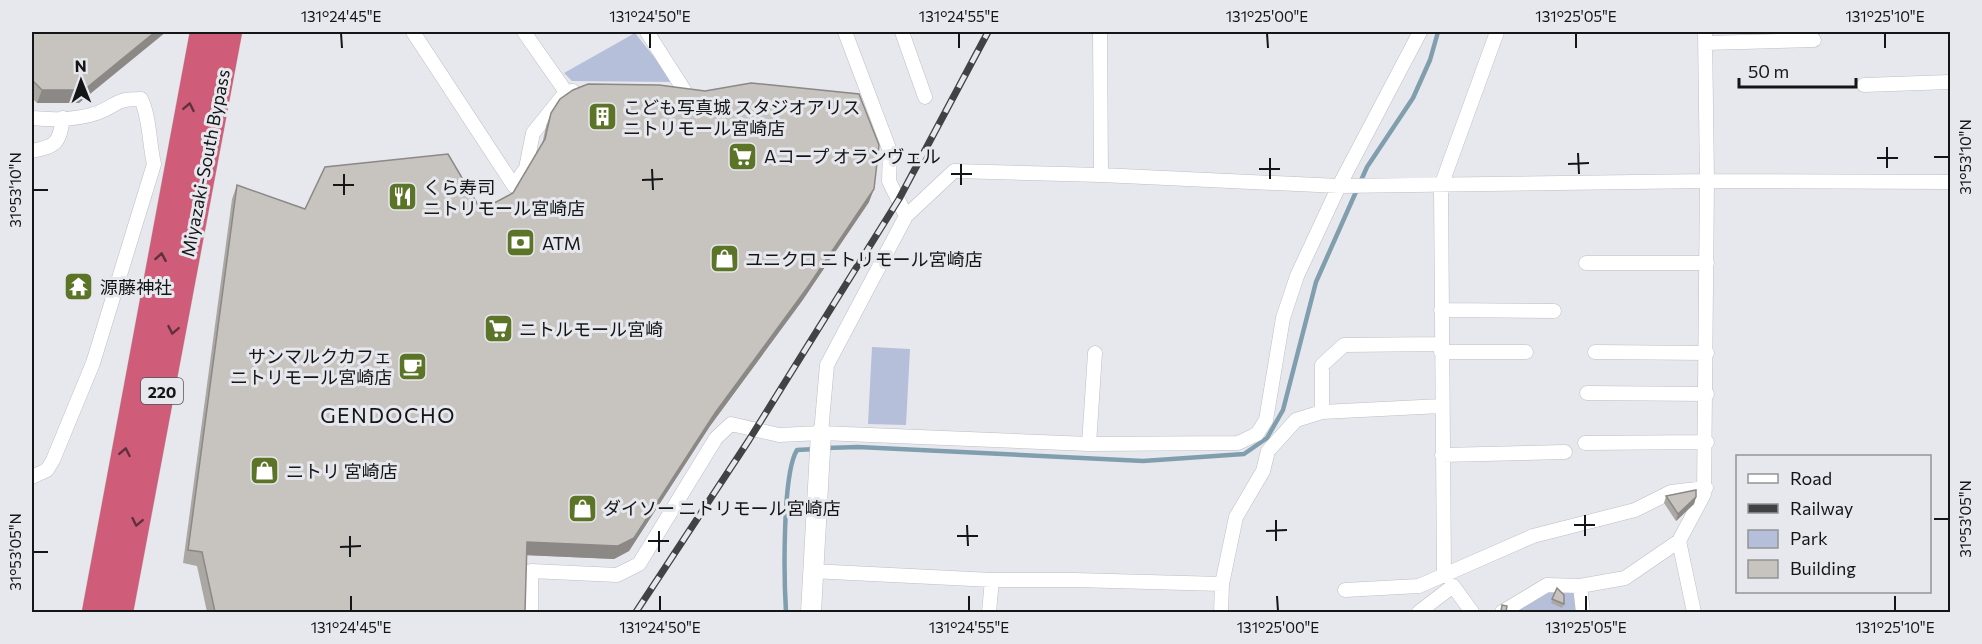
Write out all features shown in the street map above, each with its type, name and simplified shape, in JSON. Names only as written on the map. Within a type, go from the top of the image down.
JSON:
[{"type":"highway","name":"Miyazaki-South Bypass","points":[[95,612],[166,164],[203,32]]},
{"type":"highway","name":"Miyazaki-South Bypass","points":[[120,612],[229,32]]},
{"type":"street","points":[[413,32],[514,186],[526,168],[533,134],[566,92],[588,91]]},
{"type":"street","points":[[524,32],[566,92]]},
{"type":"street","points":[[647,32],[686,93],[655,94]]},
{"type":"street","points":[[845,32],[890,151],[889,182],[906,216]]},
{"type":"street","points":[[902,32],[925,97]]},
{"type":"street","points":[[1100,32],[1101,175]]},
{"type":"street","points":[[531,612],[531,571],[617,575],[639,564],[716,438],[731,424],[779,435],[821,433],[1089,444],[1238,443],[1257,435],[1266,420],[1283,318],[1297,276],[1339,186],[1420,32]]},
{"type":"street","points":[[1444,576],[1441,186],[1497,32]]},
{"type":"street","points":[[1502,612],[1547,585],[1580,586],[1625,578],[1679,541],[1706,488],[1706,38],[1814,40]]},
{"type":"street","points":[[1864,86],[1950,82]]},
{"type":"street","points":[[32,118],[63,118],[100,112],[120,99],[141,99],[145,108],[148,140],[166,164],[203,170]]},
{"type":"street","points":[[32,151],[51,147],[60,137],[63,118]]},
{"type":"street","points":[[32,477],[47,470],[53,460],[93,363],[166,164]]},
{"type":"street","points":[[811,612],[811,571],[827,365],[906,216],[954,171],[1339,186],[1707,181],[1950,182]]},
{"type":"street","points":[[1586,262],[1707,263]]},
{"type":"street","points":[[1441,310],[1554,311]]},
{"type":"street","points":[[1322,412],[1322,365],[1344,345],[1526,352]]},
{"type":"street","points":[[1595,352],[1707,353]]},
{"type":"street","points":[[1089,444],[1095,353]]},
{"type":"street","points":[[1587,393],[1707,394]]},
{"type":"street","points":[[1221,612],[1222,584],[1236,517],[1263,471],[1268,451],[1296,420],[1322,412],[1442,406]]},
{"type":"street","points":[[1586,443],[1707,442]]},
{"type":"street","points":[[1442,455],[1564,452]]},
{"type":"street","points":[[1345,590],[1419,586],[1533,536],[1635,510],[1671,492],[1706,488]]},
{"type":"street","points":[[1679,541],[1694,612]]},
{"type":"street","points":[[811,571],[992,580],[1222,584]]},
{"type":"street","points":[[989,612],[992,580]]},
{"type":"street","points":[[1419,612],[1453,586],[1472,612]]},
{"type":"street","points":[[1580,586],[1583,612]]},
{"type":"green space","points":[[635,33],[674,82],[572,81],[564,73]]},
{"type":"green space","points":[[872,347],[910,349],[906,425],[868,424]]},
{"type":"green space","points":[[1552,587],[1573,587],[1578,612],[1498,612]]},
{"type":"building","points":[[32,32],[155,32],[84,90],[42,90],[32,80]]},
{"type":"building","name":"ニトルモール宮崎","points":[[751,83],[859,94],[879,145],[874,189],[807,288],[715,413],[634,538],[618,546],[527,542],[525,612],[215,612],[202,552],[188,550],[237,185],[305,209],[325,167],[448,154],[481,210],[513,193],[545,139],[551,113],[560,99],[573,90],[588,84],[659,85],[705,91]]},
{"type":"building","points":[[1696,490],[1696,497],[1678,514],[1666,496]]},
{"type":"building","points":[[1557,588],[1564,595],[1564,604],[1552,599]]},
{"type":"building","points":[[1502,605],[1507,606],[1506,612],[1501,611]]},
{"type":"waterway","points":[[826,448],[858,447],[1143,461],[1244,454],[1267,438],[1283,410],[1316,282],[1367,167],[1413,98],[1430,60],[1438,32]]},
{"type":"waterway","points":[[786,612],[786,503],[792,463],[797,450],[815,449]]},
{"type":"railway","points":[[636,612],[749,440],[899,199],[988,32]]},
{"type":"place","name":"こども写真城 スタジオアリス ニトリモール宮崎店","points":[[602,117]]},
{"type":"place","name":"Aコープ オランヴェル","points":[[743,156]]},
{"type":"place","name":"くら寿司 ニトリモール宮崎店","points":[[402,197]]},
{"type":"place","name":"ATM","points":[[521,243]]},
{"type":"place","name":"ユニクロ ニトリモール宮崎店","points":[[724,259]]},
{"type":"place","name":"源藤神社","points":[[79,287]]},
{"type":"place","name":"ニトルモール宮崎","points":[[498,329]]},
{"type":"place","name":"サンマルクカフェ ニトリモール宮崎店","points":[[413,366]]},
{"type":"place","name":"ニトリ 宮崎店","points":[[265,471]]},
{"type":"place","name":"ダイソー ニトリモール宮崎店","points":[[582,508]]},
{"type":"district","name":"GENDOCHO","points":[[388,414]]}]
